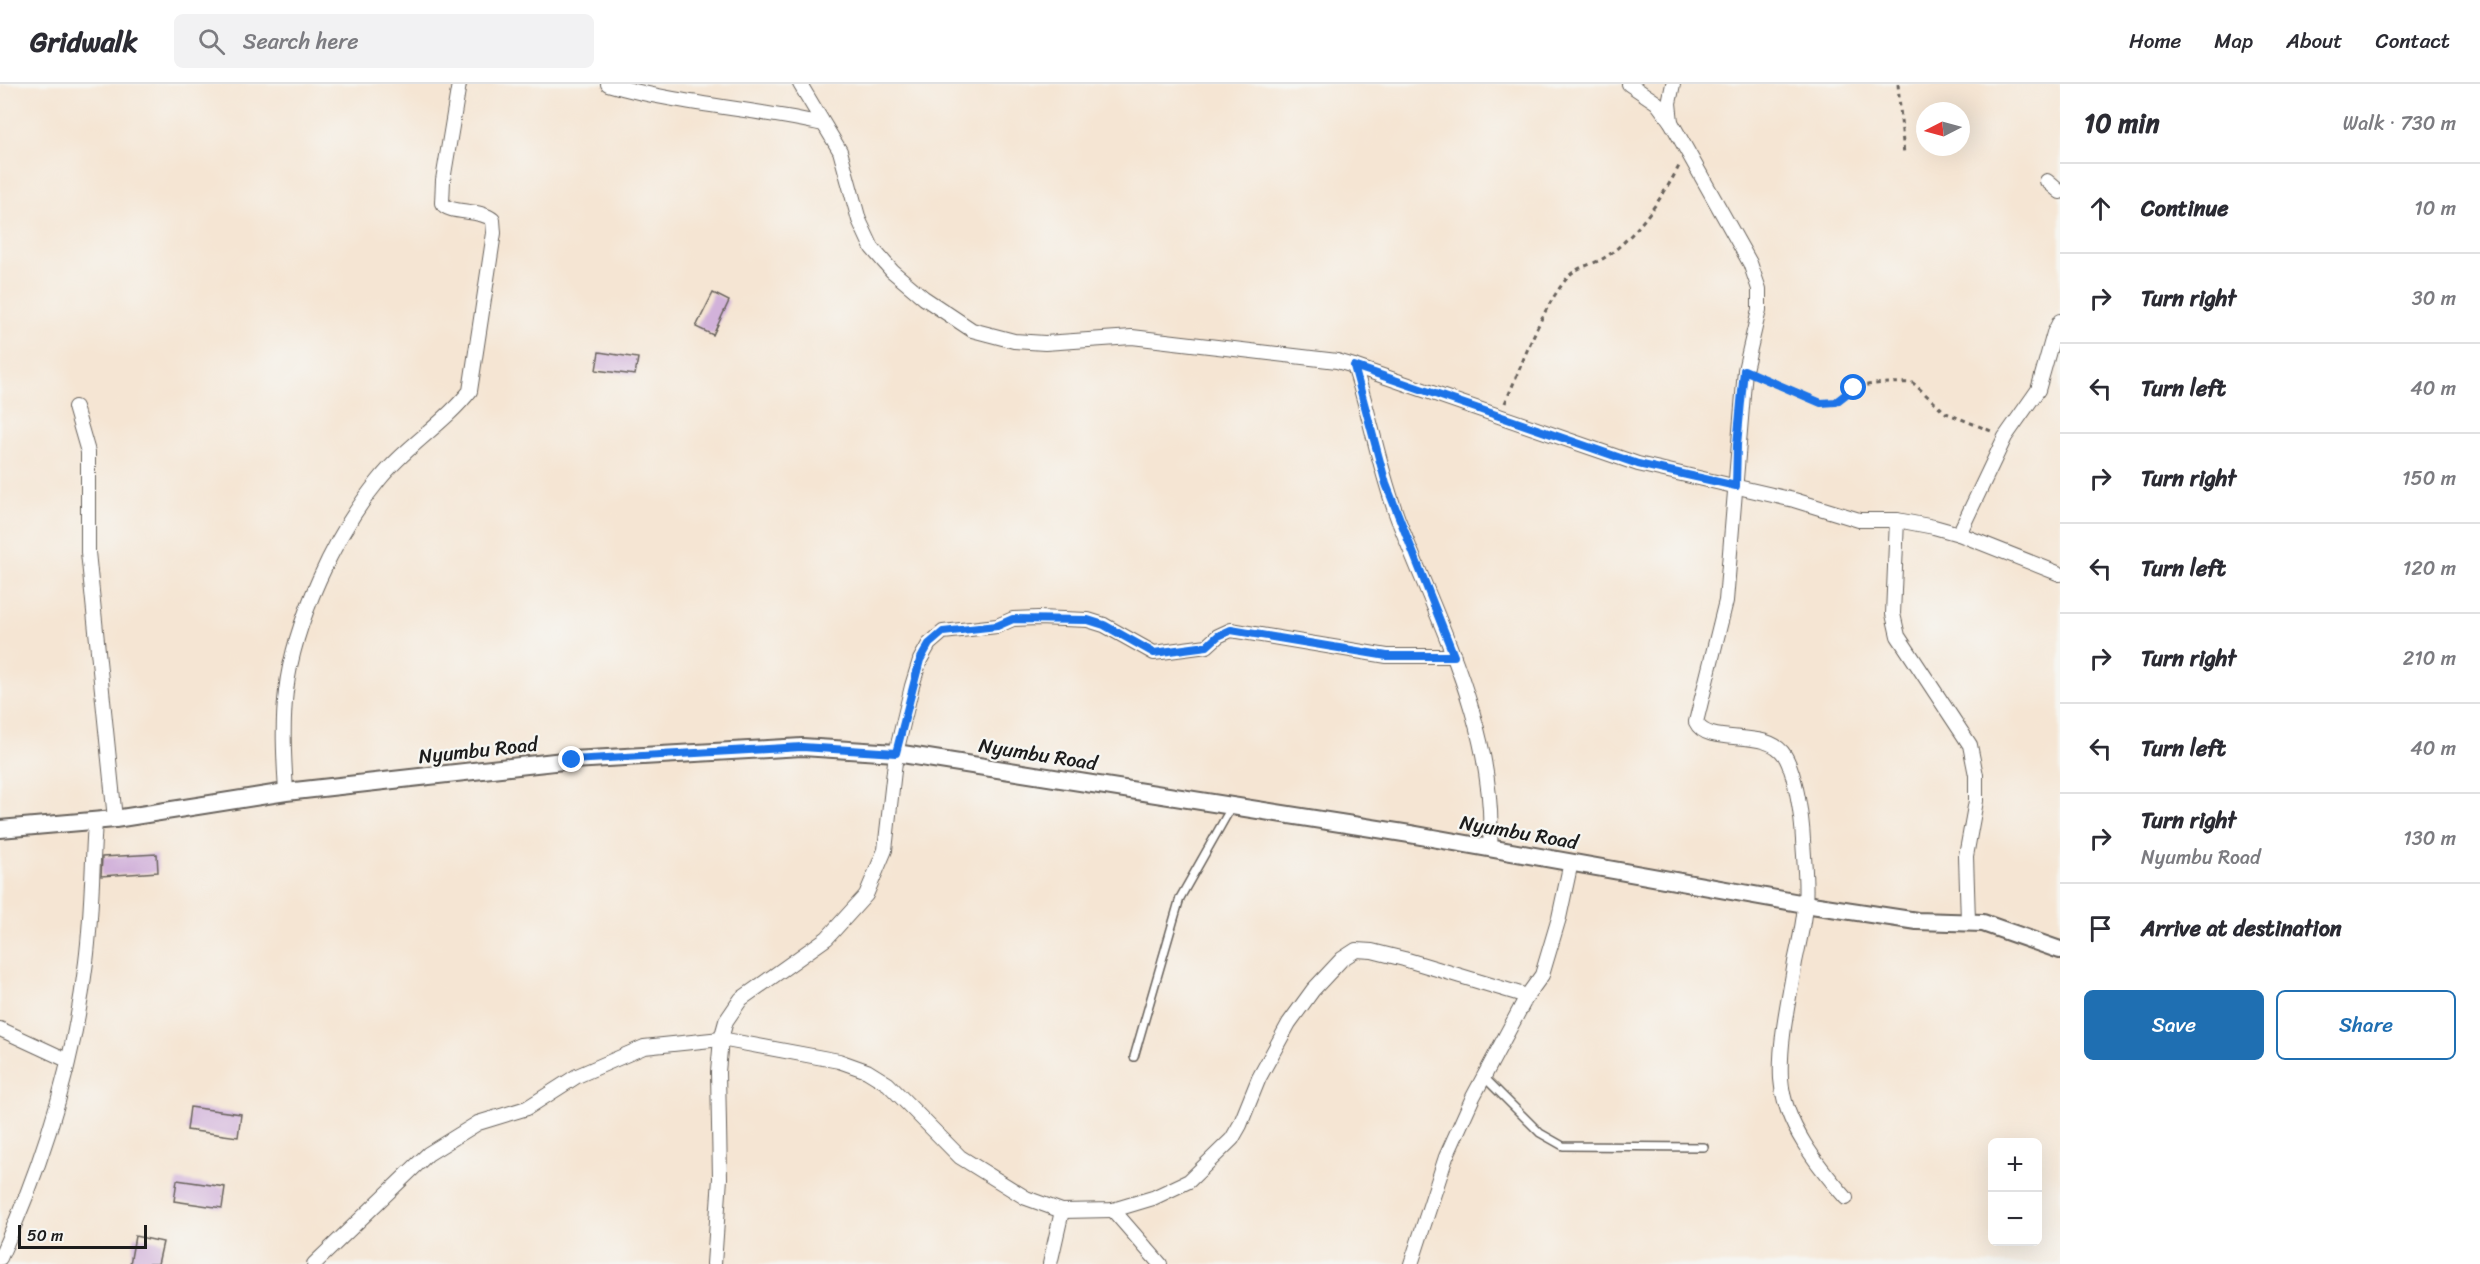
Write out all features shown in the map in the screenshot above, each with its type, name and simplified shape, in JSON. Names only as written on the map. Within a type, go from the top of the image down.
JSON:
[{"type":"street","points":[[286,792],[283,737],[286,690],[303,621],[317,583],[354,516],[378,481],[400,456],[429,433],[470,391],[494,233],[493,220],[486,214],[449,208],[442,203],[444,169],[459,84]]},
{"type":"street","points":[[608,84],[667,99],[762,112],[823,124]]},
{"type":"street","points":[[800,84],[840,151],[859,220],[872,248],[892,271],[924,298],[972,330],[1004,340],[1045,343],[1132,337],[1337,361],[1498,418],[1638,464],[1736,486],[1859,520],[1897,520],[1959,534],[2060,574]]},
{"type":"street","points":[[1629,84],[1657,103],[1671,122],[1750,263],[1759,289],[1759,310],[1744,370],[1726,601],[1696,722],[1699,728],[1709,734],[1751,739],[1772,745],[1785,756],[1802,812],[1805,904],[1782,1036],[1781,1082],[1793,1120],[1819,1166],[1846,1197]]},
{"type":"street","points":[[1671,122],[1669,103],[1673,84]]},
{"type":"street","points":[[2047,181],[2060,192]]},
{"type":"street","points":[[1959,534],[2005,437],[2038,390],[2054,333],[2060,321]]},
{"type":"street","points":[[1354,366],[1389,493],[1454,656],[1484,753],[1492,818],[1490,848]]},
{"type":"street","points":[[75,407],[88,452],[88,552],[115,819]]},
{"type":"street","points":[[1897,520],[1893,614],[1898,636],[1970,745],[1976,775],[1976,801],[1966,856],[1968,921]]},
{"type":"street","points":[[714,1264],[720,1178],[718,1072],[721,1038],[726,1021],[741,999],[827,938],[866,895],[885,850],[896,753],[912,686],[920,660],[929,644],[943,632],[997,626],[1013,619],[1088,620],[1104,625],[1154,653],[1207,646],[1218,636],[1231,630],[1387,656],[1454,656]]},
{"type":"street","name":"Nyumbu Road","points":[[0,829],[115,819],[286,792],[572,760],[728,749],[802,747],[896,753],[1490,848],[1805,904],[1917,921],[1968,921],[2009,930],[2060,950]]},
{"type":"street","points":[[0,1258],[27,1192],[62,1086],[86,962],[95,820]]},
{"type":"street","points":[[1411,1264],[1446,1156],[1484,1077],[1527,996],[1542,975],[1559,918],[1571,862]]},
{"type":"street","points":[[314,1264],[428,1154],[478,1123],[527,1108],[577,1076],[644,1047],[721,1038],[839,1061],[867,1071],[888,1084],[960,1157],[974,1168],[1026,1197],[1062,1211],[1113,1210],[1153,1198],[1189,1181],[1232,1139],[1259,1078],[1289,1023],[1313,990],[1342,959],[1356,950],[1372,951],[1404,959],[1527,996]]},
{"type":"street","points":[[0,1029],[67,1060]]},
{"type":"street","points":[[1113,1210],[1160,1264]]},
{"type":"street","points":[[1050,1264],[1062,1211]]},
{"type":"lane","points":[[1134,1057],[1180,898],[1232,806]]},
{"type":"lane","points":[[1484,1077],[1540,1133],[1563,1146],[1704,1147]]},
{"type":"path","points":[[1898,84],[1904,156]]},
{"type":"path","points":[[1498,418],[1549,304],[1569,274],[1606,257],[1644,219],[1658,204],[1686,151]]},
{"type":"path","points":[[1744,370],[1821,403],[1830,404],[1854,388],[1913,383],[1932,396],[1946,413],[2005,437]]},
{"type":"building","points":[[713,293],[729,301],[713,335],[696,327]]},
{"type":"building","points":[[599,352],[638,358],[635,375],[596,370]]},
{"type":"building","points":[[157,854],[158,872],[101,876],[102,857]]},
{"type":"building","points":[[190,1107],[241,1114],[238,1137],[187,1130]]},
{"type":"building","points":[[177,1180],[225,1187],[222,1208],[174,1201]]},
{"type":"building","points":[[135,1236],[163,1242],[158,1264],[130,1264]]},
{"type":"route","points":[[572,760],[728,749],[802,747],[896,753],[912,686],[920,660],[929,644],[943,632],[997,626],[1013,619],[1088,620],[1104,625],[1154,653],[1173,653],[1207,646],[1218,636],[1231,630],[1387,656],[1454,656],[1398,519],[1386,484],[1354,366],[1475,410],[1638,464],[1736,486],[1737,445],[1744,370],[1770,379],[1821,403],[1836,402],[1854,388]]}]
